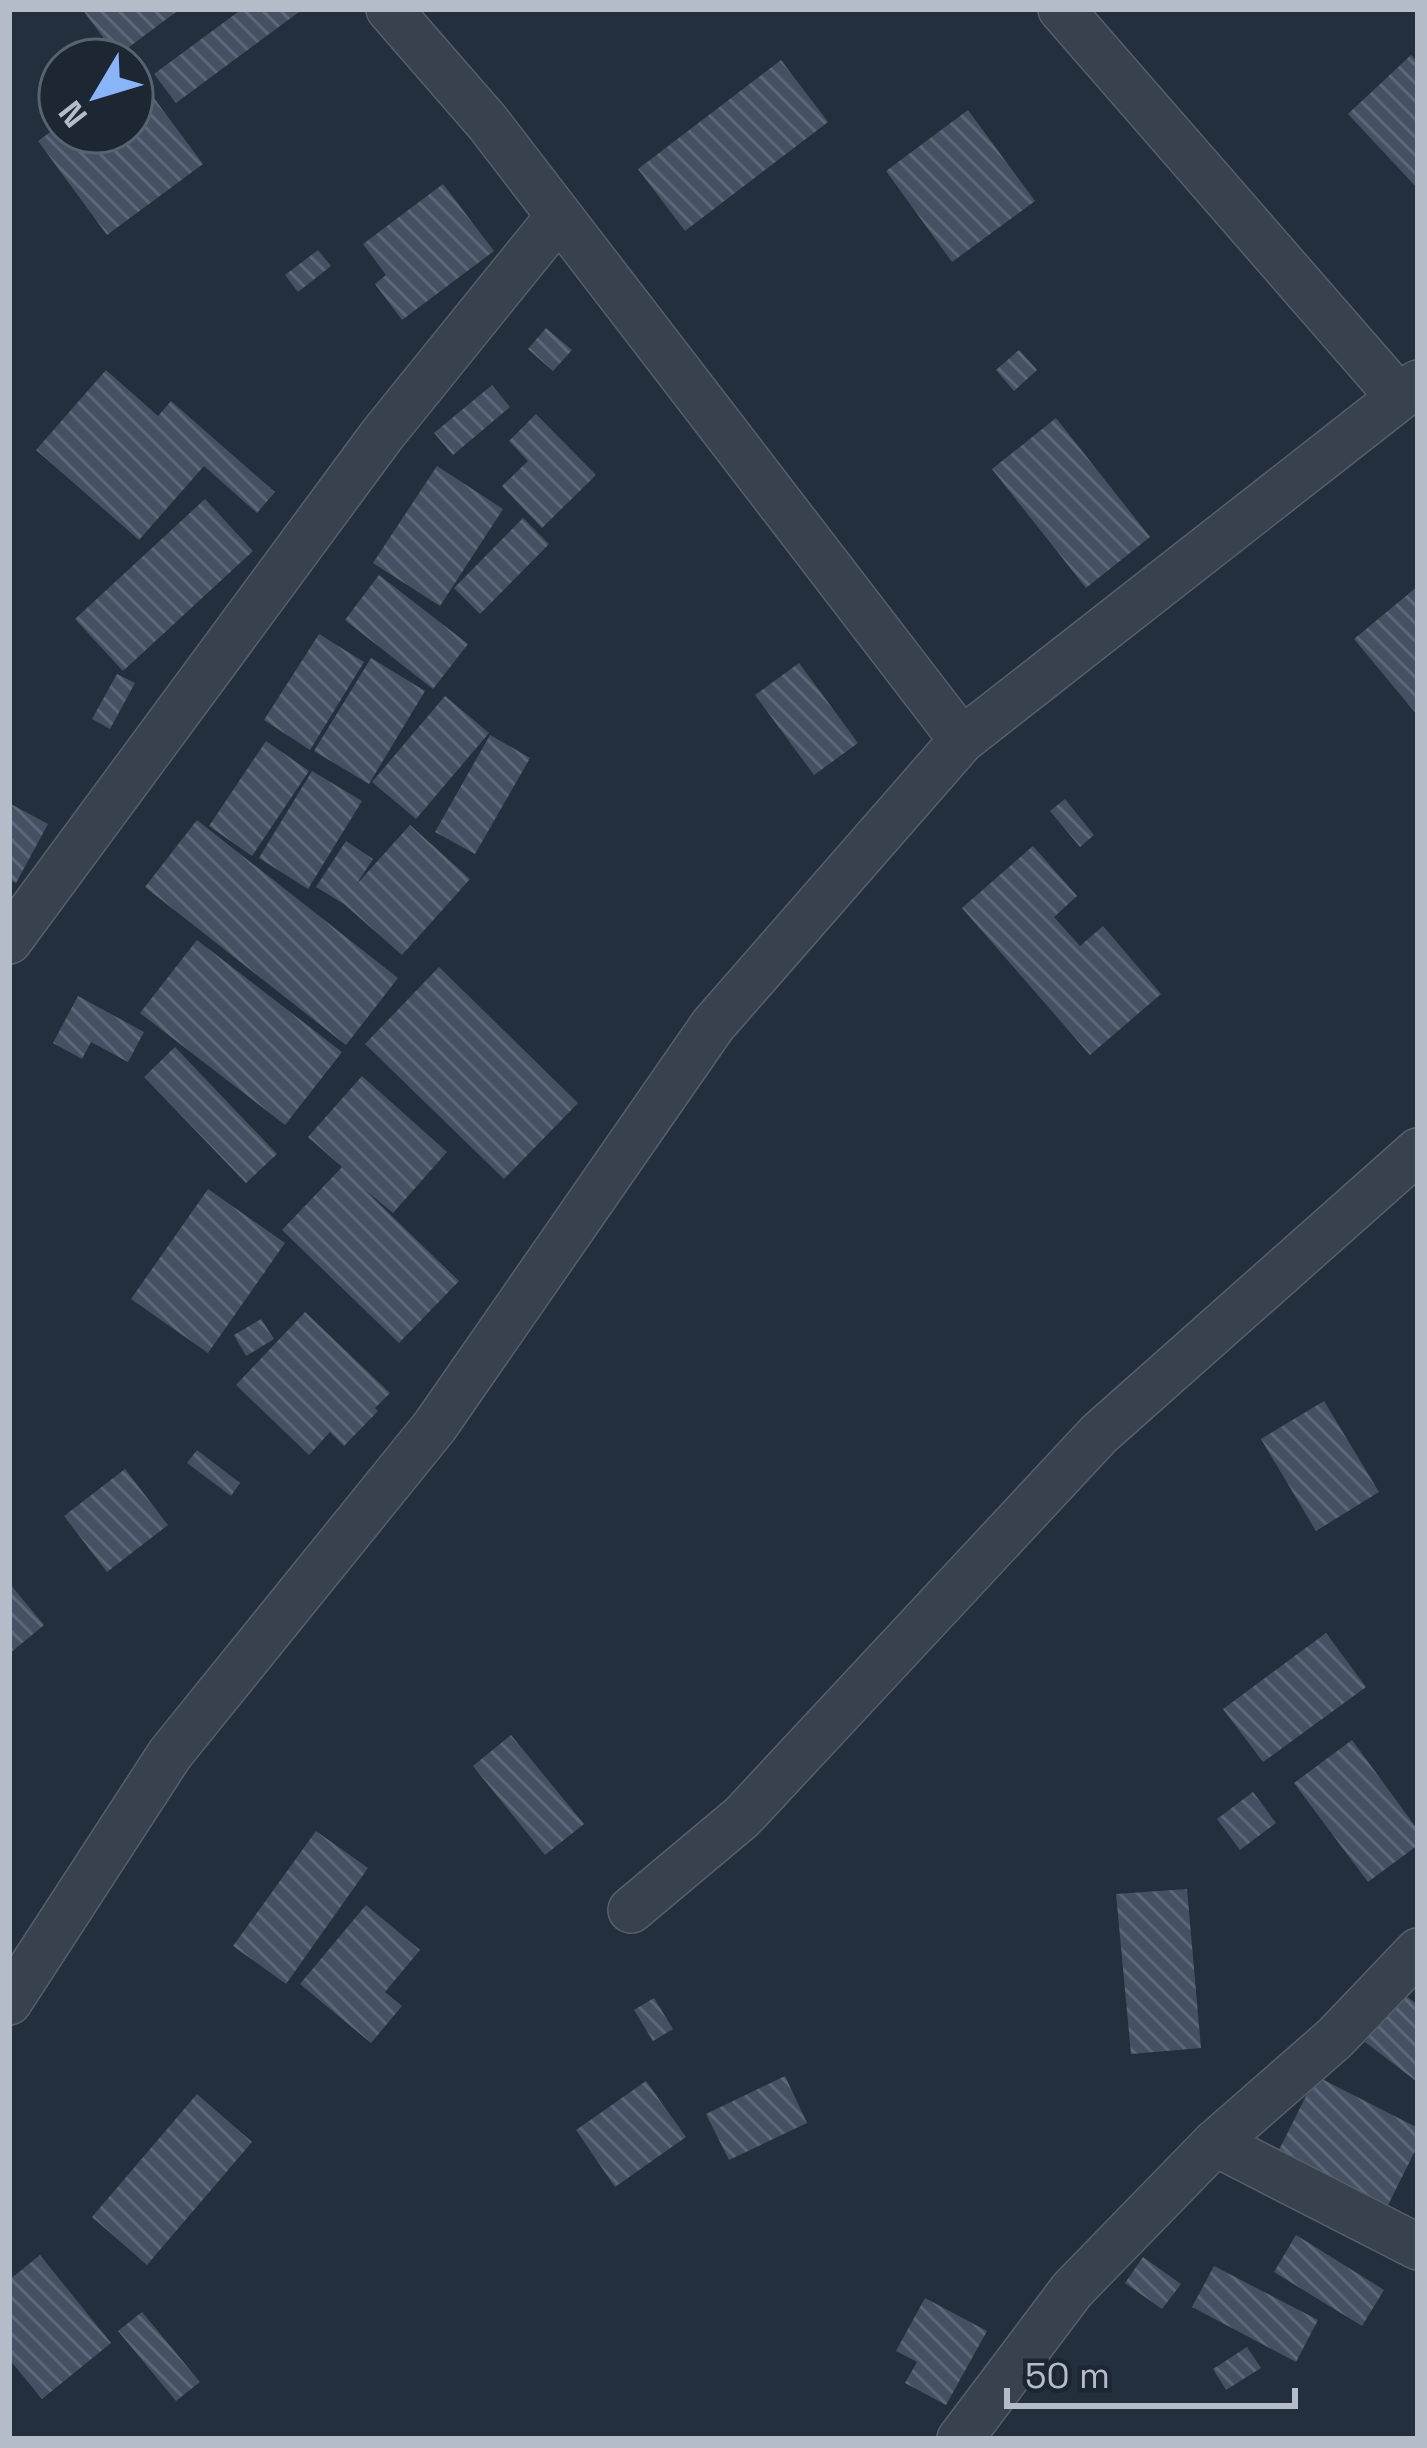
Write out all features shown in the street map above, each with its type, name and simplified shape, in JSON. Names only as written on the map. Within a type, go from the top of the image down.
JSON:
[{"type":"street","points":[[389,9],[488,123],[962,740]]},
{"type":"street","points":[[9,2002],[170,1754],[435,1426],[713,1025],[962,740],[1408,390],[1060,9]]},
{"type":"street","points":[[9,941],[382,435],[559,216]]},
{"type":"street","points":[[631,1910],[742,1817],[1100,1434],[1418,1150]]},
{"type":"street","points":[[960,2439],[1072,2290],[1215,2143],[1336,2038],[1418,1951]]},
{"type":"street","points":[[1215,2143],[1418,2246]]},
{"type":"building","points":[[82,9],[180,9],[144,36],[102,36]]},
{"type":"building","points":[[242,9],[303,9],[176,103],[156,73]]},
{"type":"building","points":[[1411,55],[1418,62],[1418,189],[1348,114]]},
{"type":"building","points":[[781,60],[828,122],[685,231],[638,169]]},
{"type":"building","points":[[156,101],[203,164],[107,235],[49,156],[156,156]]},
{"type":"building","points":[[968,110],[1035,201],[952,262],[886,171]]},
{"type":"building","points":[[443,184],[494,251],[402,320],[375,284],[386,275],[363,244]]},
{"type":"building","points":[[318,250],[331,266],[298,292],[285,275]]},
{"type":"building","points":[[546,328],[572,350],[553,371],[528,349]]},
{"type":"building","points":[[1019,350],[1037,370],[1014,391],[996,370]]},
{"type":"building","points":[[106,370],[158,416],[171,401],[275,492],[257,513],[204,466],[139,540],[36,450]]},
{"type":"building","points":[[492,385],[510,407],[453,455],[434,433]]},
{"type":"building","points":[[536,414],[596,475],[542,528],[502,486],[528,461],[509,441]]},
{"type":"building","points":[[1056,418],[1150,537],[1086,588],[992,469]]},
{"type":"building","points":[[437,466],[503,509],[440,606],[373,563]]},
{"type":"building","points":[[205,499],[253,551],[123,671],[75,619]]},
{"type":"building","points":[[523,518],[549,544],[480,614],[454,588]]},
{"type":"building","points":[[379,575],[468,644],[433,689],[345,620]]},
{"type":"building","points":[[1418,586],[1418,716],[1354,639]]},
{"type":"building","points":[[319,634],[364,662],[310,750],[264,720]]},
{"type":"building","points":[[371,658],[425,691],[369,784],[314,751]]},
{"type":"building","points":[[799,663],[858,743],[814,775],[755,695]]},
{"type":"building","points":[[117,674],[135,683],[110,729],[92,719]]},
{"type":"building","points":[[445,696],[489,733],[416,819],[372,782]]},
{"type":"building","points":[[490,735],[530,758],[475,854],[435,832]]},
{"type":"building","points":[[266,741],[309,771],[252,856],[209,826]]},
{"type":"building","points":[[312,771],[362,801],[308,889],[259,858]]},
{"type":"building","points":[[1065,799],[1094,835],[1080,847],[1050,811]]},
{"type":"building","points":[[9,803],[48,824],[16,883],[9,880]]},
{"type":"building","points":[[197,820],[398,978],[346,1045],[145,887]]},
{"type":"building","points":[[410,825],[470,879],[402,955],[344,904],[316,887],[346,841],[373,859],[356,885]]},
{"type":"building","points":[[1033,846],[1077,896],[1054,917],[1080,946],[1103,926],[1161,994],[1090,1055],[962,908]]},
{"type":"building","points":[[197,940],[342,1052],[285,1125],[140,1013]]},
{"type":"building","points":[[439,967],[578,1103],[504,1179],[365,1044]]},
{"type":"building","points":[[78,996],[144,1032],[128,1062],[91,1042],[82,1059],[53,1043]]},
{"type":"building","points":[[175,1047],[277,1154],[246,1183],[144,1077]]},
{"type":"building","points":[[362,1076],[447,1152],[393,1213],[364,1189],[459,1281],[399,1343],[282,1230],[342,1167],[308,1137]]},
{"type":"building","points":[[208,1189],[285,1243],[208,1353],[131,1299]]},
{"type":"building","points":[[305,1312],[390,1393],[344,1446],[330,1432],[309,1455],[236,1385]]},
{"type":"building","points":[[261,1319],[274,1339],[246,1356],[234,1335]]},
{"type":"building","points":[[1324,1401],[1379,1492],[1316,1531],[1261,1439]]},
{"type":"building","points":[[197,1450],[240,1483],[231,1496],[187,1463]]},
{"type":"building","points":[[125,1469],[168,1525],[107,1572],[64,1516]]},
{"type":"building","points":[[9,1583],[44,1625],[9,1654]]},
{"type":"building","points":[[1326,1633],[1366,1687],[1263,1762],[1223,1709]]},
{"type":"building","points":[[511,1735],[584,1824],[545,1855],[473,1766]]},
{"type":"building","points":[[1352,1740],[1418,1830],[1418,1845],[1368,1882],[1294,1783]]},
{"type":"building","points":[[1253,1792],[1276,1823],[1240,1850],[1217,1819]]},
{"type":"building","points":[[316,1831],[368,1868],[286,1984],[233,1946]]},
{"type":"building","points":[[1187,1889],[1201,2048],[1131,2054],[1116,1894]]},
{"type":"building","points":[[366,1905],[420,1950],[385,1992],[402,2006],[371,2043],[300,1984]]},
{"type":"building","points":[[1402,1993],[1418,2005],[1416,2081],[1365,2042]]},
{"type":"building","points":[[654,1998],[673,2029],[653,2041],[634,2010]]},
{"type":"building","points":[[785,2076],[807,2123],[729,2160],[706,2114]]},
{"type":"building","points":[[1316,2076],[1418,2128],[1418,2145],[1383,2215],[1274,2160]]},
{"type":"building","points":[[646,2081],[686,2137],[615,2187],[576,2130]]},
{"type":"building","points":[[197,2094],[252,2142],[147,2265],[92,2217]]},
{"type":"building","points":[[1296,2235],[1384,2290],[1362,2326],[1274,2272]]},
{"type":"building","points":[[40,2255],[111,2343],[42,2399],[9,2359],[9,2280]]},
{"type":"building","points":[[1143,2257],[1181,2284],[1162,2309],[1125,2283]]},
{"type":"building","points":[[1214,2266],[1318,2320],[1296,2362],[1192,2307]]},
{"type":"building","points":[[925,2298],[987,2331],[946,2405],[905,2383],[917,2362],[896,2351]]},
{"type":"building","points":[[142,2312],[200,2382],[176,2401],[118,2331]]},
{"type":"building","points":[[1247,2347],[1261,2368],[1226,2390],[1213,2369]]}]
